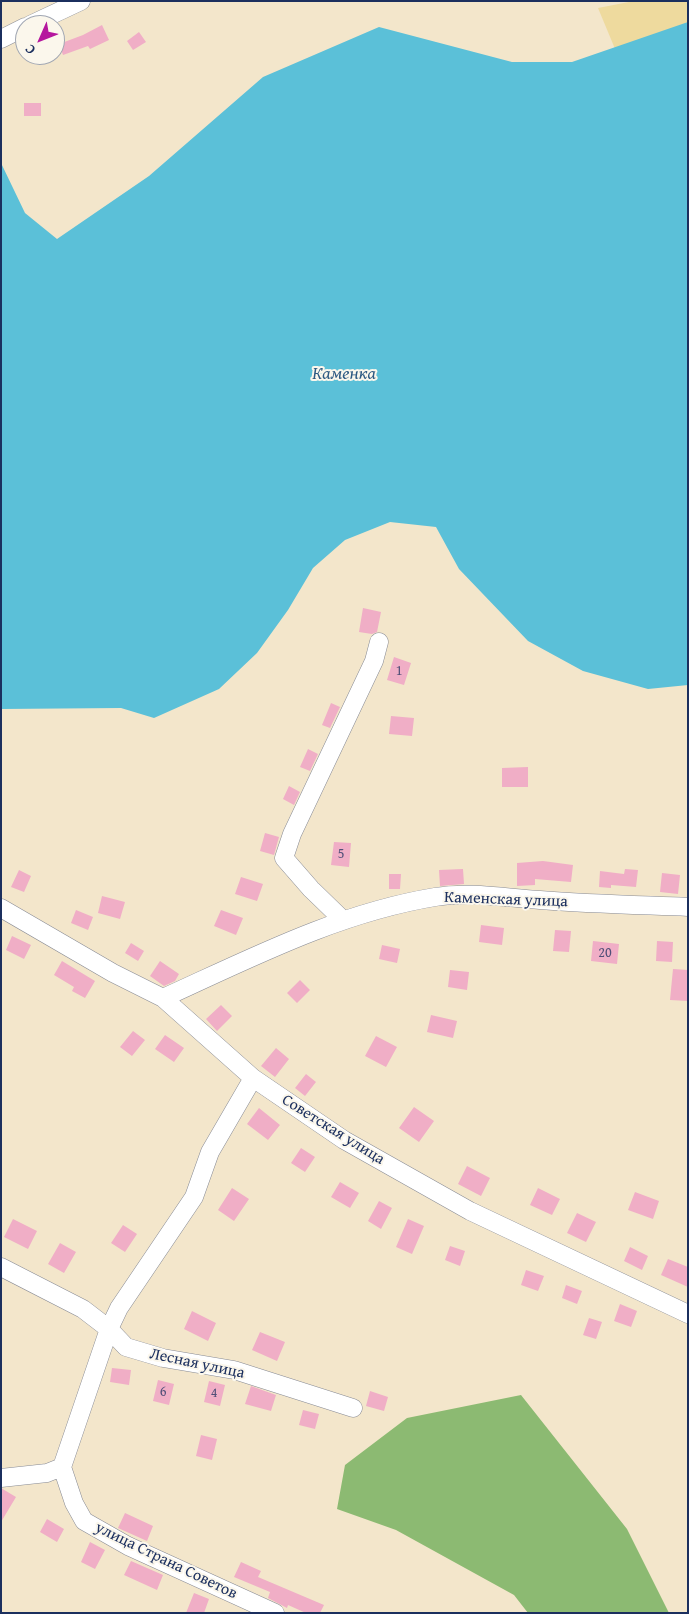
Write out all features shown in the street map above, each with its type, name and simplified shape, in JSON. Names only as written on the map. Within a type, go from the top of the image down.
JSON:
[{"type":"street","points":[[51,15],[80,1]]},
{"type":"street","points":[[1,38],[15,32]]},
{"type":"street","points":[[343,920],[316,894],[284,858],[292,834],[374,661],[379,642]]},
{"type":"street","name":"Каменская улица","points":[[163,998],[292,940],[343,920],[436,897],[469,895],[582,903],[688,907]]},
{"type":"street","name":"Советская улица","points":[[1,908],[113,973],[163,998],[253,1078],[344,1140],[470,1211],[688,1314]]},
{"type":"street","points":[[1,1478],[47,1473],[62,1467],[119,1308],[194,1197],[210,1152],[253,1078]]},
{"type":"street","name":"Лесная улица","points":[[1,1267],[83,1308],[110,1329],[126,1346],[163,1358],[234,1370],[353,1408]]},
{"type":"street","name":"улица Страна Советов","points":[[62,1467],[74,1503],[84,1521],[128,1546],[267,1611]]},
{"type":"green space","points":[[521,1395],[627,1529],[669,1613],[528,1613],[514,1595],[396,1530],[337,1509],[345,1465],[407,1418]]},
{"type":"sand","points":[[634,1],[688,1],[688,49],[623,68],[598,8]]},
{"type":"water","name":"Каменка","points":[[688,22],[688,685],[648,689],[583,671],[528,641],[459,569],[436,527],[390,522],[345,540],[313,568],[288,610],[257,653],[219,689],[154,718],[121,708],[1,709],[1,163],[25,213],[57,239],[149,176],[263,77],[379,27],[512,62],[572,62]]},
{"type":"building","points":[[102,25],[109,40],[90,49],[88,46],[65,54],[65,42]]},
{"type":"building","points":[[139,32],[146,42],[133,50],[127,41]]},
{"type":"building","points":[[24,103],[41,103],[41,116],[24,116]]},
{"type":"building","points":[[363,608],[381,612],[377,632],[372,634],[359,632]]},
{"type":"building","points":[[394,657],[411,663],[404,685],[387,680]]},
{"type":"building","points":[[331,703],[340,707],[330,728],[322,725]]},
{"type":"building","points":[[391,716],[414,718],[412,736],[389,734]]},
{"type":"building","points":[[308,749],[318,754],[310,771],[300,767]]},
{"type":"building","points":[[528,767],[528,787],[502,787],[502,768]]},
{"type":"building","points":[[289,786],[300,792],[294,805],[283,799]]},
{"type":"building","points":[[265,833],[279,837],[274,855],[260,851]]},
{"type":"building","points":[[334,842],[351,843],[349,867],[331,865]]},
{"type":"building","points":[[543,861],[573,865],[571,882],[535,879],[535,885],[517,886],[517,863]]},
{"type":"building","points":[[463,869],[464,884],[440,886],[439,870]]},
{"type":"building","points":[[625,869],[638,870],[636,887],[611,885],[611,888],[599,887],[600,871],[624,874]]},
{"type":"building","points":[[19,870],[31,876],[24,892],[11,887]]},
{"type":"building","points":[[662,873],[680,875],[678,894],[660,892]]},
{"type":"building","points":[[389,874],[401,874],[400,889],[389,889]]},
{"type":"building","points":[[241,877],[263,884],[257,901],[235,894]]},
{"type":"building","points":[[102,896],[125,902],[120,919],[98,913]]},
{"type":"building","points":[[76,910],[93,917],[88,930],[71,923]]},
{"type":"building","points":[[221,910],[243,918],[236,935],[214,926]]},
{"type":"building","points":[[481,925],[504,928],[502,945],[479,942]]},
{"type":"building","points":[[555,930],[571,931],[569,952],[553,951]]},
{"type":"building","points":[[12,936],[31,945],[24,959],[6,950]]},
{"type":"building","points":[[593,941],[619,944],[617,964],[591,961]]},
{"type":"building","points":[[657,941],[673,942],[672,962],[656,961]]},
{"type":"building","points":[[131,943],[144,951],[138,961],[125,953]]},
{"type":"building","points":[[382,945],[400,949],[397,963],[379,959]]},
{"type":"building","points":[[62,961],[95,981],[85,998],[72,991],[74,987],[54,975]]},
{"type":"building","points":[[160,961],[179,974],[175,981],[164,986],[150,976]]},
{"type":"building","points":[[673,969],[688,970],[688,1001],[670,1000]]},
{"type":"building","points":[[450,970],[469,972],[467,990],[448,987]]},
{"type":"building","points":[[300,980],[310,990],[297,1003],[287,993]]},
{"type":"building","points":[[221,1005],[232,1016],[217,1031],[206,1019]]},
{"type":"building","points":[[431,1015],[457,1021],[453,1038],[427,1032]]},
{"type":"building","points":[[133,1031],[145,1040],[132,1056],[120,1047]]},
{"type":"building","points":[[165,1035],[184,1048],[174,1062],[155,1049]]},
{"type":"building","points":[[376,1036],[397,1047],[386,1067],[365,1056]]},
{"type":"building","points":[[276,1048],[289,1059],[275,1077],[261,1066]]},
{"type":"building","points":[[306,1074],[316,1082],[305,1096],[295,1088]]},
{"type":"building","points":[[414,1107],[434,1121],[419,1142],[399,1128]]},
{"type":"building","points":[[259,1108],[280,1125],[268,1140],[247,1124]]},
{"type":"building","points":[[301,1148],[315,1157],[305,1172],[291,1163]]},
{"type":"building","points":[[467,1166],[490,1178],[481,1196],[458,1184]]},
{"type":"building","points":[[340,1182],[359,1193],[350,1208],[331,1197]]},
{"type":"building","points":[[232,1188],[249,1199],[234,1221],[218,1210]]},
{"type":"building","points":[[538,1188],[560,1199],[552,1215],[530,1205]]},
{"type":"building","points":[[635,1192],[659,1201],[653,1219],[628,1210]]},
{"type":"building","points":[[379,1201],[392,1208],[381,1229],[368,1221]]},
{"type":"building","points":[[577,1213],[596,1222],[586,1242],[567,1233]]},
{"type":"building","points":[[13,1219],[37,1231],[28,1249],[4,1237]]},
{"type":"building","points":[[408,1219],[424,1226],[412,1254],[396,1247]]},
{"type":"building","points":[[123,1225],[137,1234],[125,1252],[111,1243]]},
{"type":"building","points":[[60,1243],[76,1252],[64,1273],[48,1264]]},
{"type":"building","points":[[450,1246],[465,1251],[460,1266],[445,1260]]},
{"type":"building","points":[[630,1247],[648,1256],[642,1270],[624,1261]]},
{"type":"building","points":[[668,1259],[688,1267],[688,1287],[661,1275]]},
{"type":"building","points":[[526,1270],[544,1276],[538,1291],[521,1285]]},
{"type":"building","points":[[566,1285],[582,1291],[577,1304],[562,1298]]},
{"type":"building","points":[[620,1304],[637,1311],[631,1327],[614,1321]]},
{"type":"building","points":[[192,1311],[216,1323],[208,1341],[184,1329]]},
{"type":"building","points":[[589,1318],[602,1322],[596,1339],[583,1335]]},
{"type":"building","points":[[260,1332],[285,1342],[277,1361],[252,1350]]},
{"type":"building","points":[[112,1368],[131,1370],[129,1385],[110,1382]]},
{"type":"building","points":[[158,1380],[174,1384],[169,1405],[153,1401]]},
{"type":"building","points":[[209,1381],[225,1385],[220,1406],[204,1402]]},
{"type":"building","points":[[251,1386],[276,1395],[271,1411],[245,1404]]},
{"type":"building","points":[[370,1391],[388,1397],[384,1411],[366,1406]]},
{"type":"building","points":[[303,1410],[319,1414],[315,1429],[299,1425]]},
{"type":"building","points":[[201,1435],[217,1439],[212,1460],[196,1456]]},
{"type":"building","points":[[1,1488],[16,1497],[1,1522]]},
{"type":"building","points":[[125,1513],[153,1526],[147,1541],[118,1528]]},
{"type":"building","points":[[47,1519],[64,1529],[57,1542],[40,1532]]},
{"type":"building","points":[[90,1542],[105,1550],[95,1569],[81,1562]]},
{"type":"building","points":[[131,1561],[163,1575],[157,1590],[124,1575]]},
{"type":"building","points":[[241,1562],[261,1571],[258,1577],[324,1605],[320,1613],[306,1613],[288,1605],[287,1608],[268,1598],[270,1592],[234,1577]]},
{"type":"building","points":[[194,1593],[209,1599],[204,1613],[186,1613]]}]
